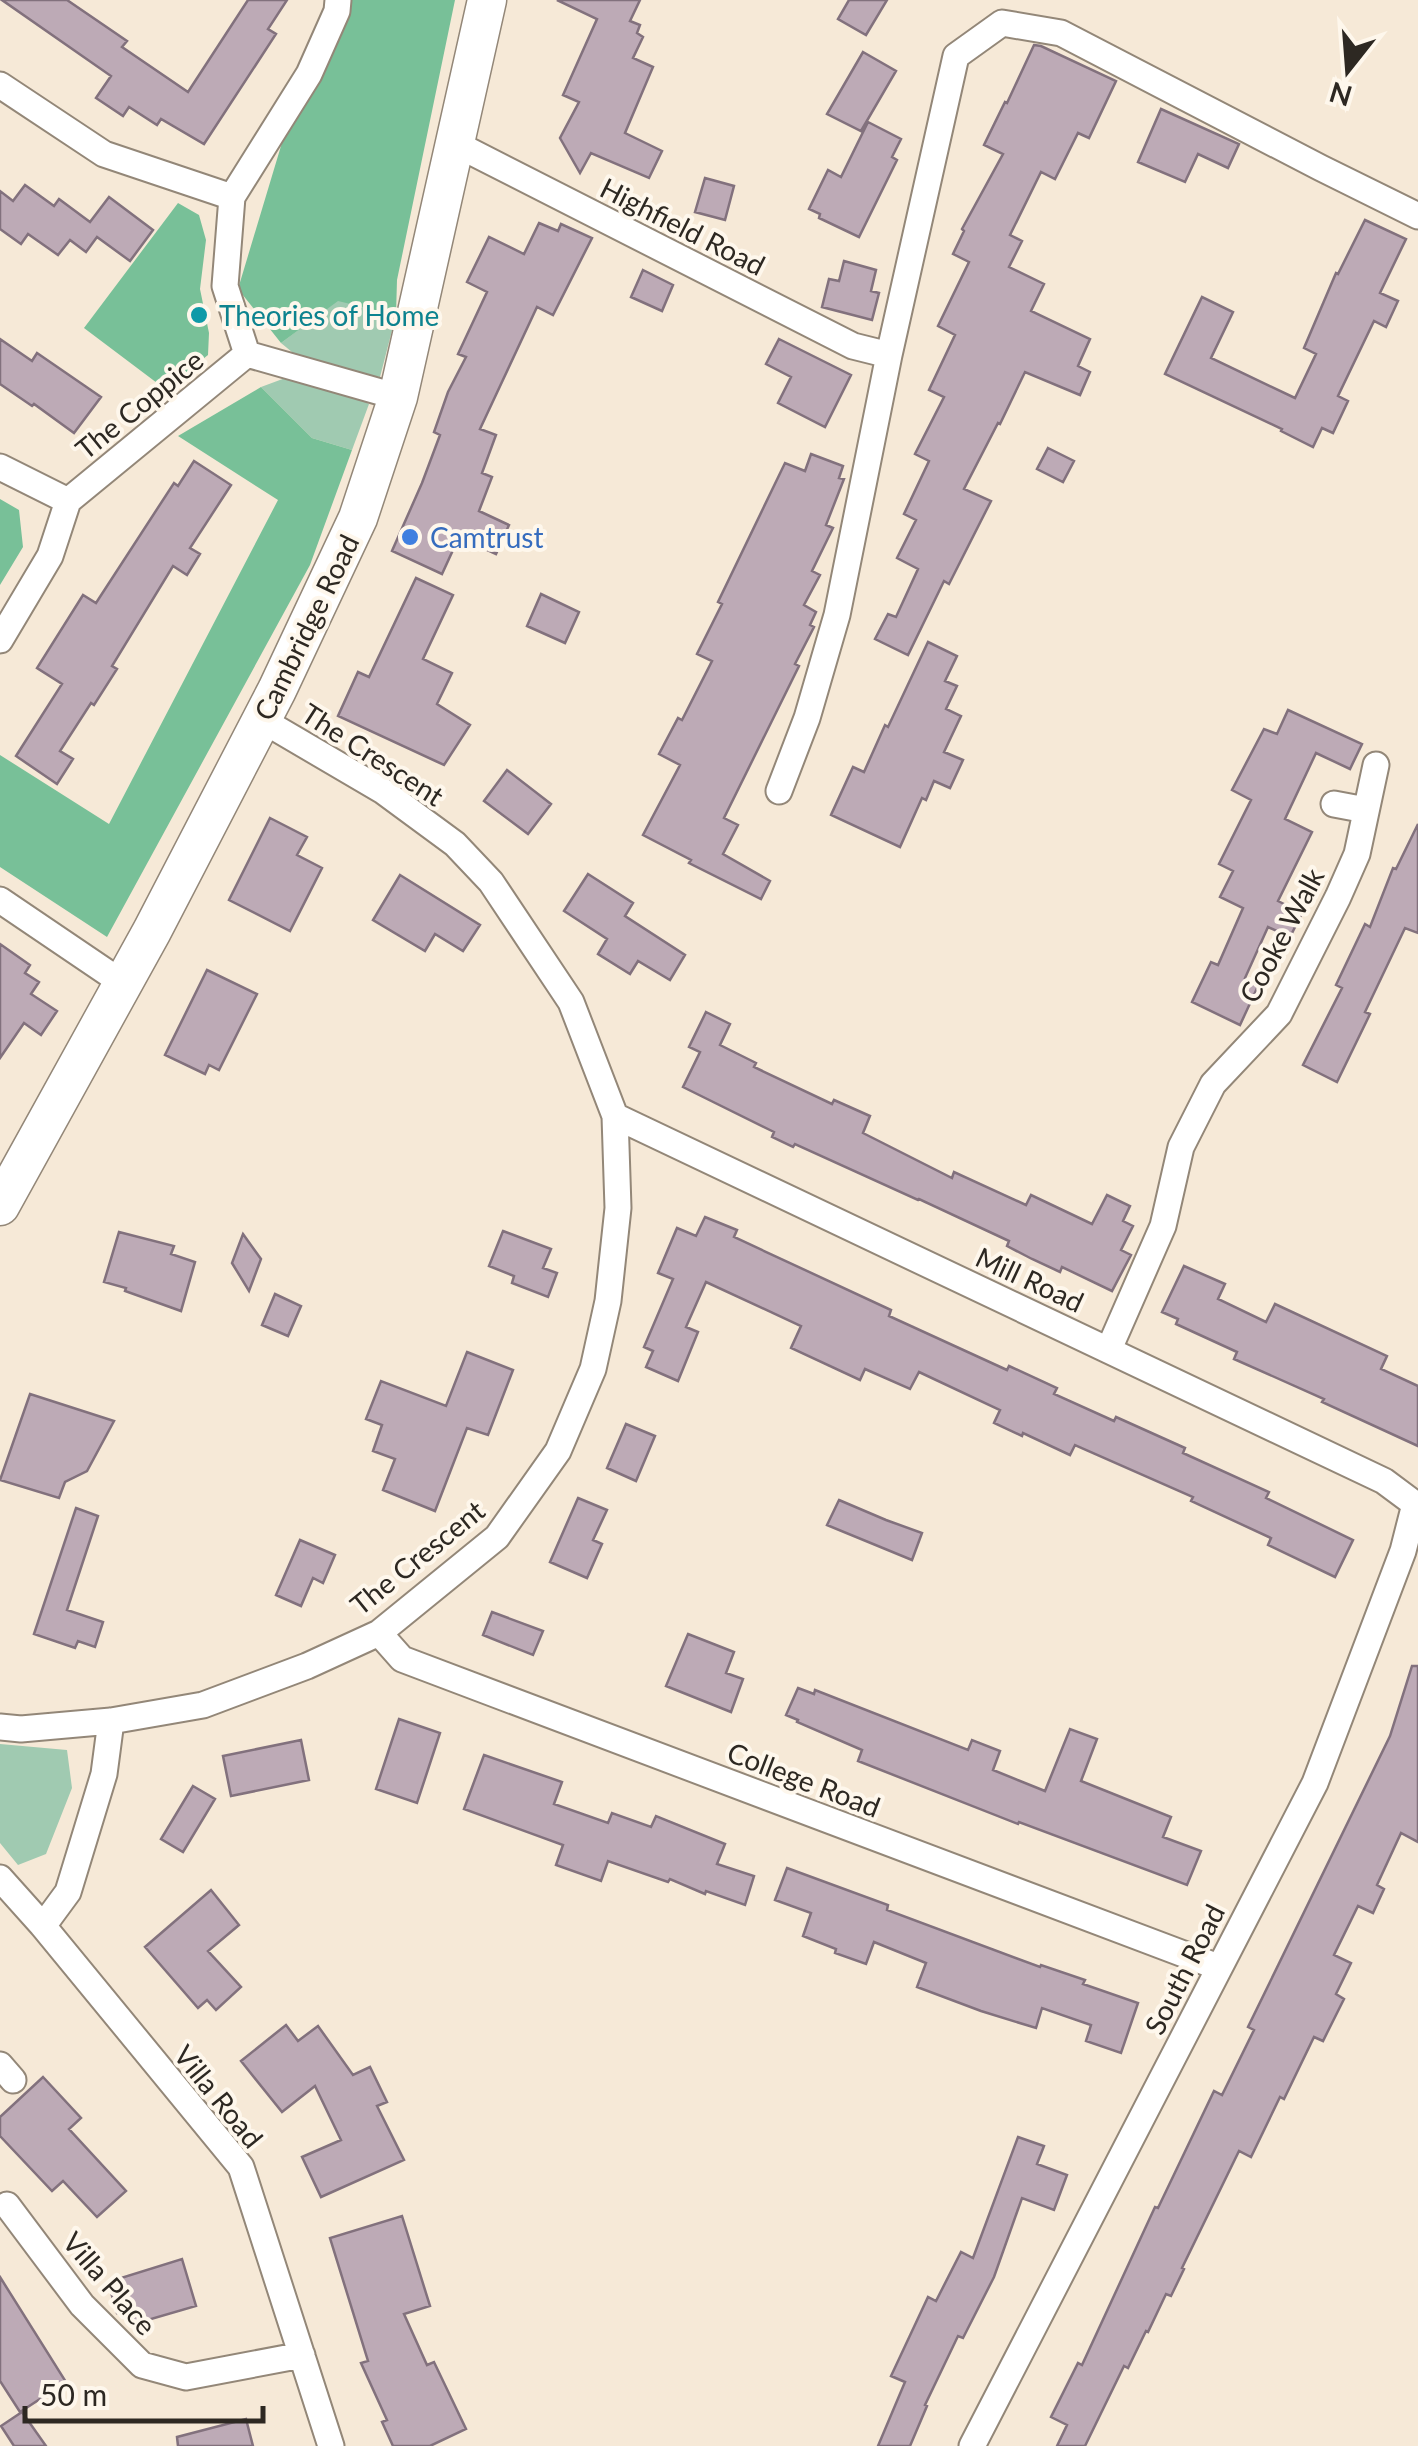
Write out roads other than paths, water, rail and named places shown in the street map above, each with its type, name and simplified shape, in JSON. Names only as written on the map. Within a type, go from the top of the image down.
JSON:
[{"type":"street","name":"The Coppice","points":[[247,354],[225,286],[232,197],[308,74],[337,11],[338,0]]},
{"type":"street","name":"Cambridge Road","points":[[0,1206],[124,984],[262,720],[358,518],[398,398],[487,0]]},
{"type":"street","points":[[780,792],[807,718],[837,615],[889,355],[956,56],[1002,22],[1061,33],[1418,216]]},
{"type":"street","points":[[0,85],[104,154],[232,197]]},
{"type":"street","name":"Highfield Road","points":[[454,143],[853,346],[889,355]]},
{"type":"street","name":"The Coppice","points":[[247,354],[398,398]]},
{"type":"street","name":"The Coppice","points":[[68,501],[247,354]]},
{"type":"street","points":[[0,467],[68,501],[50,556],[0,640]]},
{"type":"street","name":"The Crescent","points":[[0,1726],[111,1721],[203,1705],[379,1633],[497,1536],[558,1452],[593,1369],[608,1301],[618,1208],[615,1116],[571,1002],[491,882],[455,844],[383,790],[262,720]]},
{"type":"street","name":"Cooke Walk","points":[[1109,1349],[1163,1226],[1181,1147],[1213,1084],[1279,1014],[1338,897],[1357,854],[1376,765]]},
{"type":"street","points":[[1334,804],[1366,810]]},
{"type":"street","points":[[0,900],[124,984]]},
{"type":"street","name":"Mill Road","points":[[615,1116],[1384,1482],[1415,1504]]},
{"type":"street","name":"South Road","points":[[972,2446],[1315,1783],[1403,1550],[1415,1504]]},
{"type":"street","name":"College Road","points":[[379,1633],[402,1660],[1218,1967]]},
{"type":"street","points":[[43,1926],[68,1892],[104,1774],[111,1721]]},
{"type":"street","name":"Villa Road","points":[[0,1878],[240,2168],[330,2446]]},
{"type":"street","name":"Villa Place","points":[[7,2206],[82,2305],[142,2365],[186,2377],[302,2355]]},
{"type":"place","name":"Theories of Home","points":[[199,315]]},
{"type":"place","name":"Camtrust","points":[[410,537]]}]
